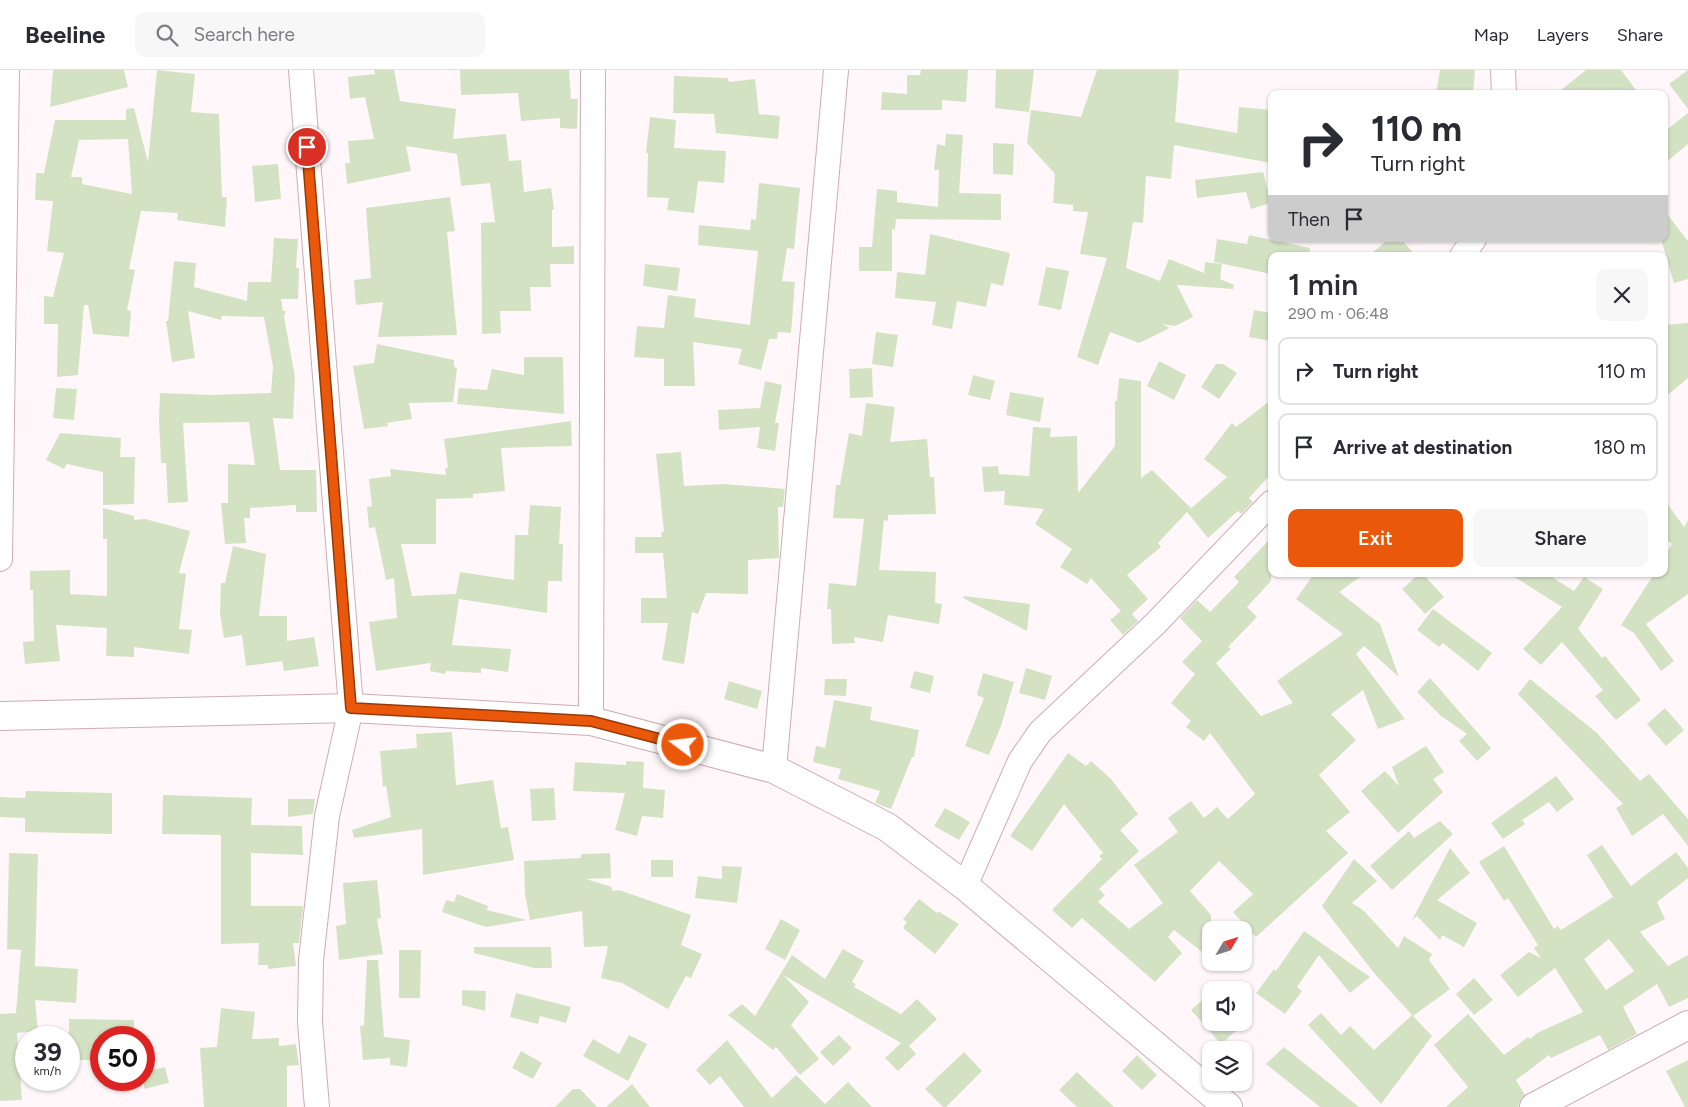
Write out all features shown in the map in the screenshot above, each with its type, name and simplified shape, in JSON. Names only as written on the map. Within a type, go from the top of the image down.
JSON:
[{"type":"main road","points":[[0,716],[351,708],[591,721],[774,769],[887,827],[965,886],[1228,1107]]},
{"type":"main road","points":[[1534,1107],[1688,1025]]},
{"type":"street","points":[[0,559],[7,70]]},
{"type":"street","points":[[301,70],[351,708],[328,816],[311,960],[310,1022],[317,1107]]},
{"type":"street","points":[[591,721],[593,70]]},
{"type":"street","points":[[774,769],[836,70]]},
{"type":"street","points":[[1503,70],[1504,90]]},
{"type":"street","points":[[965,886],[1020,761],[1040,732],[1155,624],[1268,505]]},
{"type":"building","points":[[53,70],[124,70],[128,87],[50,107]]},
{"type":"building","points":[[157,70],[195,74],[191,112],[219,114],[222,197],[227,197],[225,227],[177,220],[178,213],[141,211],[129,269],[135,270],[127,310],[131,311],[129,337],[93,334],[88,305],[84,305],[78,375],[57,377],[58,324],[44,324],[44,296],[53,297],[64,253],[47,251],[53,201],[35,200],[36,173],[44,173],[55,120],[126,120],[126,109],[134,108],[148,162]],"holes":[[[128,139],[132,194],[82,184],[82,177],[71,177],[79,140]]]},
{"type":"building","points":[[374,70],[394,70],[400,101],[456,109],[453,139],[506,134],[509,161],[521,160],[524,192],[551,188],[554,209],[552,210],[552,247],[574,246],[574,264],[550,264],[551,287],[530,287],[531,311],[500,311],[501,333],[482,334],[481,223],[495,222],[490,183],[461,186],[457,154],[406,146],[411,171],[347,184],[345,163],[350,163],[348,141],[374,139],[365,97],[350,99],[348,77],[375,74]]},
{"type":"building","points":[[460,70],[569,70],[571,99],[578,99],[577,129],[560,128],[560,118],[521,121],[518,93],[461,95]]},
{"type":"building","points":[[921,70],[968,70],[966,102],[942,100],[942,110],[881,110],[882,92],[907,94],[907,75],[920,75]]},
{"type":"building","points":[[996,70],[1034,70],[1029,112],[995,108]]},
{"type":"building","points":[[1097,70],[1179,70],[1175,122],[1237,133],[1239,107],[1268,110],[1268,162],[1174,145],[1171,179],[1146,176],[1143,223],[1133,222],[1126,268],[1160,281],[1169,259],[1204,273],[1205,262],[1222,264],[1220,279],[1234,285],[1233,289],[1177,285],[1193,317],[1175,326],[1162,324],[1170,328],[1139,343],[1110,332],[1098,365],[1077,357],[1107,258],[1080,254],[1088,212],[1073,211],[1073,205],[1053,203],[1055,174],[1027,143],[1031,110],[1081,117]]},
{"type":"building","points":[[1440,70],[1475,70],[1473,90],[1437,90]]},
{"type":"building","points":[[1586,70],[1621,70],[1636,90],[1561,90]]},
{"type":"building","points":[[1688,70],[1688,109],[1669,84]]},
{"type":"building","points":[[674,76],[728,78],[729,82],[755,79],[759,114],[780,116],[778,139],[716,133],[714,114],[673,113]]},
{"type":"building","points":[[1688,113],[1688,144],[1668,161],[1668,129]]},
{"type":"building","points":[[650,117],[676,120],[674,148],[726,151],[724,183],[698,181],[694,213],[667,210],[669,198],[647,197],[648,153],[646,153]]},
{"type":"building","points":[[946,134],[963,135],[959,193],[1001,194],[1001,220],[896,219],[895,230],[892,229],[892,271],[859,271],[859,247],[872,247],[877,189],[897,191],[897,202],[938,207],[939,170],[934,170],[937,144],[945,146]]},
{"type":"building","points":[[993,143],[1014,144],[1013,175],[993,174]]},
{"type":"building","points":[[278,164],[281,199],[255,202],[252,166]]},
{"type":"building","points":[[1263,172],[1268,191],[1268,204],[1251,209],[1246,192],[1197,198],[1195,180]]},
{"type":"building","points":[[759,183],[800,188],[794,249],[787,248],[782,281],[795,282],[791,333],[778,332],[777,339],[769,339],[761,370],[738,364],[742,349],[693,342],[695,386],[664,386],[664,359],[634,357],[637,326],[664,328],[668,295],[696,299],[694,317],[750,325],[758,251],[698,245],[699,225],[750,230],[751,219],[756,220]]},
{"type":"building","points":[[450,197],[455,231],[447,232],[457,335],[378,337],[383,302],[356,305],[354,280],[371,278],[366,208]]},
{"type":"building","points":[[1668,215],[1688,241],[1688,279],[1674,283],[1668,263],[1668,252],[1665,252],[1662,242],[1668,242]]},
{"type":"building","points":[[930,234],[1010,253],[1003,286],[991,283],[986,307],[957,301],[952,329],[932,325],[936,302],[895,298],[897,272],[925,275]]},
{"type":"building","points":[[1249,235],[1268,239],[1268,242],[1282,242],[1310,248],[1310,252],[1268,252],[1268,273],[1214,262],[1217,239],[1247,244]]},
{"type":"building","points":[[274,238],[298,239],[296,268],[299,268],[298,299],[281,299],[283,311],[286,311],[284,317],[295,377],[293,419],[273,418],[280,470],[316,470],[317,512],[296,512],[296,505],[250,508],[250,518],[244,518],[246,543],[225,544],[221,503],[228,503],[228,464],[255,465],[249,422],[183,423],[188,502],[168,503],[166,463],[161,463],[160,393],[210,395],[271,393],[273,367],[264,317],[222,316],[221,320],[188,311],[195,358],[172,362],[166,321],[168,321],[174,261],[196,263],[194,287],[247,301],[248,282],[271,282]]},
{"type":"building","points":[[1385,242],[1404,242],[1412,252],[1373,252]]},
{"type":"building","points":[[645,264],[680,268],[677,291],[643,286]]},
{"type":"building","points":[[1046,267],[1069,271],[1061,310],[1038,305]]},
{"type":"building","points":[[1254,310],[1268,312],[1268,340],[1249,337]]},
{"type":"building","points":[[1688,323],[1688,378],[1668,395],[1668,325]]},
{"type":"building","points":[[876,332],[898,335],[893,367],[872,364]]},
{"type":"building","points":[[377,344],[454,360],[454,367],[457,368],[453,402],[409,403],[412,419],[387,423],[388,426],[364,429],[353,366],[374,363]]},
{"type":"building","points":[[524,357],[563,357],[564,414],[457,404],[459,388],[487,390],[492,369],[524,375]]},
{"type":"building","points":[[1159,361],[1186,375],[1174,400],[1147,386]]},
{"type":"building","points":[[1216,364],[1223,364],[1237,373],[1219,399],[1201,387]]},
{"type":"building","points":[[872,368],[873,397],[850,398],[849,369]]},
{"type":"building","points":[[973,375],[995,381],[990,400],[968,395]]},
{"type":"building","points":[[1119,378],[1141,381],[1141,478],[1152,470],[1191,508],[1188,511],[1227,477],[1204,459],[1232,423],[1236,427],[1268,402],[1268,477],[1249,498],[1253,502],[1241,514],[1238,511],[1208,538],[1187,512],[1158,543],[1161,547],[1127,575],[1148,599],[1132,614],[1138,621],[1123,635],[1110,620],[1121,611],[1091,578],[1087,584],[1060,567],[1072,549],[1035,524],[1044,509],[1004,505],[1005,491],[984,492],[982,467],[998,466],[999,474],[1029,476],[1033,427],[1051,428],[1050,437],[1077,436],[1078,493],[1115,446],[1115,401],[1117,401]]},
{"type":"building","points":[[765,381],[782,385],[775,423],[779,423],[775,451],[757,448],[760,427],[719,430],[718,410],[760,408]]},
{"type":"building","points":[[56,388],[77,389],[74,420],[53,418]]},
{"type":"building","points":[[1010,392],[1044,398],[1040,422],[1006,415]]},
{"type":"building","points":[[866,403],[895,407],[890,442],[927,439],[930,477],[934,477],[936,514],[888,515],[888,521],[884,520],[879,570],[936,572],[935,603],[942,604],[939,624],[888,615],[883,642],[854,637],[855,643],[832,644],[831,609],[827,609],[829,583],[856,586],[864,519],[833,518],[836,485],[840,485],[849,433],[862,436]]},
{"type":"building","points":[[571,421],[572,446],[501,448],[505,491],[473,494],[473,498],[436,499],[436,544],[401,544],[412,596],[456,594],[460,572],[514,580],[515,535],[528,535],[530,505],[561,507],[559,544],[563,544],[562,581],[548,581],[547,613],[459,599],[452,645],[511,649],[508,672],[481,668],[481,673],[446,671],[445,674],[430,671],[431,663],[376,671],[369,622],[397,618],[394,578],[386,580],[375,527],[369,528],[367,507],[372,506],[369,479],[391,476],[390,469],[446,475],[445,468],[448,468],[444,439]]},
{"type":"building","points":[[60,433],[121,438],[120,457],[135,457],[134,504],[103,505],[103,472],[67,464],[64,469],[46,460]]},
{"type":"building","points":[[681,452],[684,486],[724,484],[785,489],[783,507],[778,507],[779,558],[748,560],[748,594],[706,593],[698,614],[692,612],[684,664],[662,660],[668,623],[641,623],[641,598],[667,598],[663,553],[635,553],[635,537],[662,537],[661,532],[664,532],[656,454]]},
{"type":"building","points":[[1668,505],[1684,527],[1688,520],[1688,594],[1646,624],[1674,661],[1661,671],[1634,633],[1621,625],[1652,577],[1668,577],[1668,551],[1672,544],[1668,541]]},
{"type":"building","points":[[103,508],[134,516],[134,520],[145,519],[190,531],[179,573],[186,574],[179,629],[192,630],[189,654],[134,647],[134,657],[106,656],[107,628],[56,625],[60,661],[25,664],[23,642],[34,641],[33,590],[30,590],[30,571],[70,570],[70,594],[107,596],[107,539],[103,539]]},
{"type":"building","points":[[1268,541],[1268,577],[1271,577],[1271,581],[1247,607],[1257,617],[1228,647],[1231,649],[1216,663],[1261,716],[1293,703],[1277,681],[1343,634],[1296,599],[1312,577],[1360,577],[1339,592],[1380,624],[1399,677],[1364,646],[1356,654],[1405,719],[1378,729],[1363,690],[1331,714],[1356,740],[1319,775],[1350,812],[1326,831],[1348,853],[1256,937],[1252,933],[1252,921],[1241,921],[1233,912],[1253,894],[1219,861],[1190,891],[1211,915],[1211,921],[1202,921],[1202,952],[1174,930],[1168,937],[1182,953],[1155,982],[1082,918],[1072,928],[1052,910],[1102,859],[1099,856],[1103,853],[1064,804],[1032,851],[1010,836],[1068,753],[1086,766],[1091,761],[1111,779],[1138,814],[1120,830],[1139,851],[1099,889],[1105,895],[1098,902],[1129,929],[1163,903],[1134,865],[1178,832],[1168,818],[1191,801],[1204,818],[1217,807],[1228,819],[1255,794],[1210,733],[1204,741],[1186,727],[1191,721],[1171,703],[1195,674],[1182,662],[1202,641],[1180,618],[1197,600],[1210,612],[1239,582],[1234,577]]},
{"type":"building","points":[[233,546],[266,554],[259,616],[287,616],[287,641],[314,637],[319,666],[284,671],[282,661],[246,666],[242,635],[224,638],[220,614],[221,583],[225,583]]},
{"type":"building","points":[[1416,577],[1426,577],[1444,597],[1425,614],[1402,589]]},
{"type":"building","points":[[1515,577],[1552,577],[1574,591],[1584,577],[1603,589],[1578,629],[1602,658],[1605,656],[1641,700],[1616,720],[1595,696],[1603,690],[1562,642],[1541,665],[1523,649],[1562,607]]},
{"type":"building","points":[[964,596],[1030,604],[1027,631],[963,598]]},
{"type":"building","points":[[1433,609],[1492,653],[1478,671],[1443,643],[1439,647],[1417,630]]},
{"type":"building","points":[[1026,668],[1052,676],[1045,700],[1019,693]]},
{"type":"building","points":[[914,671],[934,676],[930,693],[910,688]]},
{"type":"building","points":[[983,673],[1014,682],[1001,726],[989,755],[965,746],[984,698],[977,695]]},
{"type":"building","points":[[1430,678],[1491,748],[1477,761],[1459,741],[1467,734],[1441,716],[1417,692]]},
{"type":"building","points":[[825,679],[847,679],[846,696],[824,695]]},
{"type":"building","points":[[1530,679],[1597,733],[1640,781],[1649,774],[1688,819],[1688,846],[1663,814],[1632,836],[1616,808],[1623,804],[1518,694]]},
{"type":"building","points":[[729,681],[762,691],[757,709],[724,699]]},
{"type":"building","points":[[834,700],[872,707],[870,720],[919,730],[914,757],[912,757],[891,809],[875,803],[880,791],[838,779],[841,769],[813,762],[816,746],[825,748]]},
{"type":"building","points":[[1665,708],[1684,730],[1666,746],[1647,724]]},
{"type":"building","points":[[452,732],[456,785],[493,780],[501,828],[508,827],[514,860],[423,875],[422,829],[354,838],[352,830],[391,817],[386,786],[383,787],[380,751],[417,748],[416,734]]},
{"type":"building","points":[[1426,746],[1444,772],[1433,779],[1443,792],[1398,833],[1361,791],[1385,771],[1399,786],[1392,767]]},
{"type":"building","points":[[626,761],[644,762],[643,788],[665,790],[663,818],[642,816],[637,836],[615,830],[625,793],[573,791],[575,762],[626,765]]},
{"type":"building","points":[[1556,776],[1574,799],[1557,812],[1549,802],[1522,820],[1525,824],[1503,839],[1491,823]]},
{"type":"building","points":[[554,788],[556,820],[532,821],[530,789]]},
{"type":"building","points":[[26,791],[112,793],[112,834],[25,832],[25,818],[0,817],[0,797],[25,798]]},
{"type":"building","points":[[163,795],[252,798],[251,825],[302,826],[303,855],[251,853],[251,906],[303,906],[299,943],[293,943],[296,966],[268,969],[268,965],[258,965],[259,943],[221,944],[221,835],[162,834]]},
{"type":"building","points":[[288,799],[315,799],[313,814],[288,817]]},
{"type":"building","points":[[945,808],[970,822],[959,840],[934,826]]},
{"type":"building","points":[[1440,821],[1453,834],[1392,890],[1370,866],[1409,831],[1414,838]]},
{"type":"building","points":[[1602,845],[1631,886],[1676,852],[1688,868],[1688,878],[1657,902],[1665,919],[1640,932],[1668,966],[1688,955],[1688,998],[1669,1007],[1657,984],[1623,1007],[1637,1034],[1608,1050],[1600,1035],[1551,1058],[1549,1055],[1516,1080],[1525,1095],[1518,1107],[1446,1107],[1468,1087],[1434,1045],[1468,1014],[1504,1055],[1528,1037],[1530,1039],[1537,1033],[1583,1012],[1555,968],[1518,997],[1500,975],[1529,952],[1541,958],[1534,948],[1538,945],[1508,898],[1504,901],[1479,862],[1504,846],[1554,929],[1558,926],[1561,930],[1613,897],[1587,855]],"holes":[[[1609,939],[1634,971],[1606,990],[1584,959]]]},
{"type":"building","points":[[1450,848],[1470,873],[1437,900],[1477,923],[1464,947],[1442,935],[1440,940],[1417,916],[1412,920]]},
{"type":"building","points":[[9,853],[38,854],[35,966],[78,969],[76,1003],[35,1000],[38,1026],[15,1026],[15,1091],[21,1091],[22,1100],[0,1101],[0,1014],[16,1013],[21,950],[7,949]]},
{"type":"building","points":[[610,853],[611,878],[586,879],[612,887],[612,891],[619,890],[691,915],[681,945],[702,954],[691,978],[686,976],[668,1009],[622,983],[601,978],[608,946],[584,947],[582,911],[530,920],[525,894],[524,861],[581,858],[581,854]]},
{"type":"building","points":[[1354,859],[1377,881],[1352,903],[1363,910],[1398,948],[1404,936],[1432,954],[1429,960],[1450,989],[1413,1016],[1432,1036],[1381,1104],[1308,1025],[1321,1013],[1341,1035],[1350,1026],[1374,1050],[1412,1015],[1374,973],[1322,906]]},
{"type":"building","points":[[651,860],[673,860],[673,877],[651,877]]},
{"type":"building","points":[[722,866],[742,867],[737,903],[695,898],[698,876],[722,879]]},
{"type":"building","points":[[377,880],[381,918],[377,919],[383,954],[339,960],[336,926],[346,924],[343,883]]},
{"type":"building","points":[[457,894],[488,906],[487,910],[527,920],[486,927],[442,912],[446,900],[454,902]]},
{"type":"building","points":[[919,899],[937,913],[938,911],[959,924],[935,954],[903,928],[907,922],[903,919]]},
{"type":"building","points":[[781,919],[800,930],[785,960],[765,949]]},
{"type":"building","points":[[1304,931],[1370,977],[1350,993],[1319,955],[1297,987],[1302,991],[1285,1014],[1256,993],[1274,969],[1276,971]]},
{"type":"building","points":[[474,947],[551,947],[552,968],[534,968],[474,953]]},
{"type":"building","points":[[843,949],[864,961],[852,982],[856,984],[854,987],[901,1014],[917,999],[937,1019],[909,1046],[916,1054],[898,1071],[885,1058],[901,1043],[783,975],[809,1002],[791,1025],[819,1059],[800,1075],[776,1047],[773,1050],[728,1015],[742,1004],[755,1016],[792,955],[825,979]]},
{"type":"building","points":[[399,950],[421,950],[420,998],[399,998]]},
{"type":"building","points":[[367,960],[378,960],[384,1037],[410,1040],[407,1067],[390,1065],[390,1058],[363,1060],[360,1026],[364,1025]]},
{"type":"building","points":[[1474,978],[1493,1000],[1474,1015],[1456,994]]},
{"type":"building","points":[[462,990],[486,991],[485,1011],[462,1005]]},
{"type":"building","points":[[516,993],[571,1007],[566,1023],[540,1016],[538,1024],[510,1017]]},
{"type":"building","points":[[1202,1001],[1202,1022],[1191,1010]]},
{"type":"building","points":[[221,1008],[255,1012],[252,1039],[279,1038],[279,1046],[296,1044],[299,1065],[287,1066],[287,1107],[204,1107],[200,1048],[217,1047]]},
{"type":"building","points":[[69,1019],[134,1020],[134,1026],[90,1026],[90,1060],[80,1060],[80,1026],[69,1026]]},
{"type":"building","points":[[1210,1031],[1236,1031],[1224,1041],[1218,1041]]},
{"type":"building","points":[[629,1035],[647,1044],[628,1081],[583,1056],[593,1039],[619,1054]]},
{"type":"building","points":[[839,1035],[852,1048],[833,1066],[820,1052]]},
{"type":"building","points":[[727,1040],[772,1098],[796,1075],[825,1104],[848,1082],[872,1107],[744,1107],[720,1076],[710,1085],[696,1070]]},
{"type":"building","points":[[1284,1047],[1359,1107],[1320,1107],[1266,1064]]},
{"type":"building","points":[[521,1051],[542,1063],[533,1079],[512,1068]]},
{"type":"building","points":[[964,1052],[982,1071],[946,1107],[943,1107],[925,1089]]},
{"type":"building","points":[[1137,1055],[1157,1075],[1142,1090],[1122,1071]]},
{"type":"building","points":[[1688,1060],[1688,1107],[1685,1107],[1666,1071]]},
{"type":"building","points":[[165,1067],[169,1083],[155,1086],[155,1069]]},
{"type":"building","points":[[1077,1072],[1114,1107],[1077,1107],[1059,1090]]},
{"type":"building","points":[[632,1084],[650,1107],[606,1107]]},
{"type":"building","points":[[573,1089],[580,1089],[597,1107],[555,1107]]},
{"type":"route","points":[[307,147],[351,708],[591,721],[683,745]]}]
